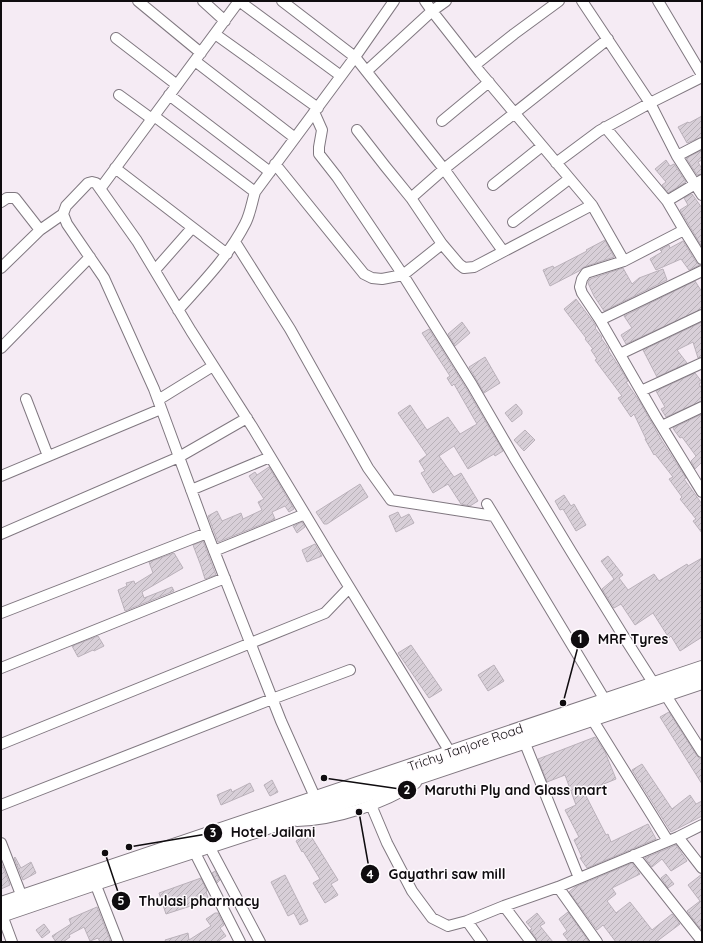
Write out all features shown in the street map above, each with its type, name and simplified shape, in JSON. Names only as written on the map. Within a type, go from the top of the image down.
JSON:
[{"type":"highway","name":"Trichy Tanjore Road","points":[[1,911],[22,897],[315,797],[702,668]]},
{"type":"highway","name":"Trichy Tanjore Road","points":[[1,911],[95,883],[288,821],[702,682]]},
{"type":"street","points":[[138,1],[198,57],[295,138]]},
{"type":"street","points":[[203,1],[225,20]]},
{"type":"street","points":[[100,189],[239,1],[341,76]]},
{"type":"street","points":[[282,1],[355,57],[444,168],[503,251]]},
{"type":"street","points":[[178,310],[227,254],[246,223],[255,192],[355,57],[394,1]]},
{"type":"street","points":[[425,1],[514,113],[592,205],[624,261]]},
{"type":"street","points":[[370,68],[432,11],[446,1]]},
{"type":"street","points":[[475,65],[559,1]]},
{"type":"street","points":[[582,1],[650,103],[677,156],[698,182],[702,195]]},
{"type":"street","points":[[556,163],[604,127],[702,76],[658,1]]},
{"type":"street","points":[[215,34],[316,110],[322,130],[319,147],[320,154],[403,275],[472,385],[515,459],[624,638],[654,684]]},
{"type":"street","points":[[116,38],[177,85]]},
{"type":"street","points":[[411,198],[444,168],[608,39]]},
{"type":"street","points":[[442,121],[489,82]]},
{"type":"street","points":[[119,94],[153,117],[255,192]]},
{"type":"street","points":[[170,95],[273,168],[364,274],[372,278],[382,279],[403,275],[442,244]]},
{"type":"street","points":[[604,127],[667,201],[702,259]]},
{"type":"street","points":[[357,130],[411,198],[442,244],[464,268],[474,267],[592,205]]},
{"type":"street","points":[[677,156],[702,143]]},
{"type":"street","points":[[493,185],[542,146]]},
{"type":"street","points":[[115,168],[227,254]]},
{"type":"street","points":[[514,222],[569,179]]},
{"type":"street","points":[[1,268],[40,230],[63,214],[66,206],[88,183],[92,182],[96,184],[137,241],[178,310],[247,418],[450,752]]},
{"type":"street","points":[[667,201],[698,182]]},
{"type":"street","points":[[1,202],[7,198],[15,198],[40,230]]},
{"type":"street","points":[[63,214],[66,224],[104,278],[154,388],[207,533],[272,699],[315,797]]},
{"type":"street","points":[[155,270],[192,228]]},
{"type":"street","points":[[684,230],[624,261],[586,274],[582,279],[580,287],[582,293],[600,320],[702,492]]},
{"type":"street","points":[[235,242],[290,329],[368,468],[391,500],[494,516]]},
{"type":"street","points":[[1,348],[90,257]]},
{"type":"street","points":[[600,320],[702,271]]},
{"type":"street","points":[[620,354],[702,315]]},
{"type":"street","points":[[641,390],[702,363]]},
{"type":"street","points":[[1,476],[160,404],[214,366]]},
{"type":"street","points":[[26,400],[48,456]]},
{"type":"street","points":[[662,426],[702,407]]},
{"type":"street","points":[[1,534],[179,457],[247,418]]},
{"type":"street","points":[[192,490],[270,457]]},
{"type":"street","points":[[487,504],[605,700]]},
{"type":"street","points":[[214,551],[304,514]]},
{"type":"street","points":[[1,612],[207,533]]},
{"type":"street","points":[[1,668],[225,578]]},
{"type":"street","points":[[1,744],[325,613],[349,588]]},
{"type":"street","points":[[1,805],[350,670]]},
{"type":"street","points":[[665,694],[702,752]]},
{"type":"street","points":[[592,718],[673,839],[702,868]]},
{"type":"street","points":[[524,742],[579,878]]},
{"type":"street","points":[[288,821],[326,818],[371,805],[397,794],[429,774]]},
{"type":"street","points":[[371,805],[387,843],[412,891],[432,918],[448,926],[467,921],[558,887],[611,864],[634,856],[702,825]]},
{"type":"street","points":[[1,843],[22,897]]},
{"type":"street","points":[[209,846],[260,942]]},
{"type":"street","points":[[194,851],[240,942]]},
{"type":"street","points":[[634,856],[702,941]]},
{"type":"street","points":[[95,883],[118,942]]},
{"type":"street","points":[[558,887],[597,942]]},
{"type":"street","points":[[504,906],[531,942]]},
{"type":"street","points":[[1,911],[12,942]]},
{"type":"street","points":[[467,921],[482,942]]},
{"type":"building","points":[[702,116],[702,137],[687,143],[678,127]]},
{"type":"building","points":[[702,150],[702,160],[698,162],[702,169],[702,174],[697,175],[686,158]]},
{"type":"building","points":[[666,160],[670,166],[674,164],[686,182],[668,193],[662,185],[666,182],[655,169]]},
{"type":"building","points":[[692,194],[702,208],[702,247],[680,210],[688,205],[684,198]]},
{"type":"building","points":[[605,240],[614,257],[584,267],[550,286],[543,270],[553,266],[554,268]]},
{"type":"building","points":[[683,241],[696,262],[700,265],[689,270],[681,259],[656,270],[650,259],[662,252],[660,250],[669,245],[670,248]]},
{"type":"building","points":[[623,268],[632,284],[639,278],[663,269],[667,280],[604,311],[594,296],[588,282],[590,279]]},
{"type":"building","points":[[695,281],[702,292],[702,309],[626,344],[621,335],[632,328],[624,316]]},
{"type":"building","points":[[576,299],[594,323],[595,328],[628,381],[626,382],[640,402],[662,441],[686,478],[684,479],[702,504],[702,533],[693,521],[696,519],[680,499],[682,497],[669,479],[673,477],[655,454],[654,455],[634,414],[631,417],[618,398],[622,396],[595,360],[597,359],[591,350],[593,349],[564,309]]},
{"type":"building","points":[[462,322],[470,333],[455,346],[448,334]]},
{"type":"building","points":[[702,322],[702,357],[698,358],[693,342],[677,350],[687,363],[657,377],[643,350]]},
{"type":"building","points":[[429,329],[503,451],[495,456],[494,454],[468,469],[454,446],[439,456],[454,477],[461,473],[478,501],[470,506],[461,504],[448,484],[433,493],[421,473],[425,471],[419,461],[427,455],[398,413],[410,405],[427,430],[448,417],[460,434],[477,424],[454,384],[452,386],[447,378],[450,376],[422,333]]},
{"type":"building","points":[[485,357],[500,383],[484,393],[469,367]]},
{"type":"building","points":[[695,373],[702,382],[699,384],[702,389],[702,401],[666,417],[661,409],[665,407],[656,391]]},
{"type":"building","points":[[516,404],[522,411],[522,414],[512,422],[505,413]]},
{"type":"building","points":[[702,414],[702,463],[695,469],[691,461],[696,456],[682,437],[680,438],[673,428]]},
{"type":"building","points":[[525,430],[535,440],[524,451],[514,440]]},
{"type":"building","points":[[269,467],[294,509],[289,512],[285,506],[272,512],[275,519],[218,542],[208,516],[217,511],[222,521],[241,513],[243,519],[262,510],[258,502],[264,499],[249,476],[255,472],[257,475]]},
{"type":"building","points":[[360,484],[368,497],[327,524],[324,524],[316,512]]},
{"type":"building","points":[[564,495],[571,506],[574,504],[586,525],[576,531],[563,509],[560,510],[555,501]]},
{"type":"building","points":[[398,512],[401,518],[409,514],[414,523],[396,532],[389,516]]},
{"type":"building","points":[[302,522],[305,527],[297,533],[293,526]]},
{"type":"building","points":[[203,541],[216,575],[205,579],[193,545]]},
{"type":"building","points":[[315,544],[322,556],[307,562],[302,550]]},
{"type":"building","points":[[174,553],[183,568],[142,592],[144,598],[172,587],[174,591],[125,611],[118,590],[127,586],[126,583],[134,581],[135,584],[153,573],[149,562]]},
{"type":"building","points":[[608,556],[623,575],[619,578],[628,590],[654,574],[659,581],[687,564],[688,566],[702,558],[702,637],[680,651],[671,636],[669,638],[653,613],[635,625],[621,604],[614,608],[602,589],[614,579],[601,561]]},
{"type":"building","points":[[98,636],[104,646],[78,657],[72,646]]},
{"type":"building","points":[[411,645],[442,690],[429,698],[398,653]]},
{"type":"building","points":[[494,665],[504,681],[488,691],[478,675]]},
{"type":"building","points":[[669,712],[697,756],[702,760],[702,784],[660,717]]},
{"type":"building","points":[[595,737],[605,752],[616,779],[584,792],[606,835],[608,834],[611,842],[648,824],[656,839],[587,868],[580,858],[582,857],[574,840],[579,837],[565,810],[576,805],[565,775],[547,782],[538,759]]},
{"type":"building","points":[[642,764],[672,809],[690,795],[696,804],[702,801],[702,816],[671,832],[632,770]]},
{"type":"building","points":[[272,780],[278,792],[270,796],[264,785]]},
{"type":"building","points":[[250,783],[254,791],[221,805],[217,795],[231,789],[232,792]]},
{"type":"building","points":[[309,833],[338,880],[331,884],[338,895],[325,903],[313,883],[320,879],[296,841]]},
{"type":"building","points":[[676,845],[687,861],[671,871],[662,859],[652,867],[645,858]]},
{"type":"building","points":[[15,857],[21,868],[31,862],[36,873],[23,880],[14,858]]},
{"type":"building","points":[[1,862],[10,885],[1,889]]},
{"type":"building","points":[[632,863],[640,874],[612,888],[616,894],[607,901],[616,913],[630,902],[652,930],[672,914],[680,924],[656,942],[616,942],[603,925],[597,930],[569,892],[575,887]]},
{"type":"building","points":[[215,871],[220,880],[217,883],[212,873]]},
{"type":"building","points":[[666,874],[674,884],[668,888],[661,878]]},
{"type":"building","points":[[702,874],[702,931],[687,911],[700,901],[688,885]]},
{"type":"building","points":[[285,875],[308,921],[300,925],[294,913],[288,916],[271,882]]},
{"type":"building","points":[[201,878],[209,900],[166,914],[159,893]]},
{"type":"building","points":[[97,907],[111,942],[100,942],[98,938],[90,941],[84,927],[69,935],[70,937],[63,942],[56,942],[52,936],[71,924],[69,919]]},
{"type":"building","points":[[568,912],[589,942],[569,942],[563,934],[567,931],[559,919]]},
{"type":"building","points":[[215,913],[218,913],[224,925],[220,928],[226,936],[217,942],[166,942],[165,940],[188,933],[189,940],[211,926],[206,919]]},
{"type":"building","points":[[537,913],[545,923],[540,926],[553,942],[537,942],[530,930],[532,929],[526,922]]},
{"type":"building","points":[[44,924],[50,932],[42,938],[36,930]]},
{"type":"place","name":"MRF Tyres","points":[[563,703]]},
{"type":"place","name":"Maruthi Ply and Glass mart","points":[[324,778]]},
{"type":"place","name":"Gayathri saw mill","points":[[359,812]]},
{"type":"place","name":"Hotel Jailani","points":[[129,847]]},
{"type":"place","name":"Thulasi pharmacy","points":[[105,853]]}]
